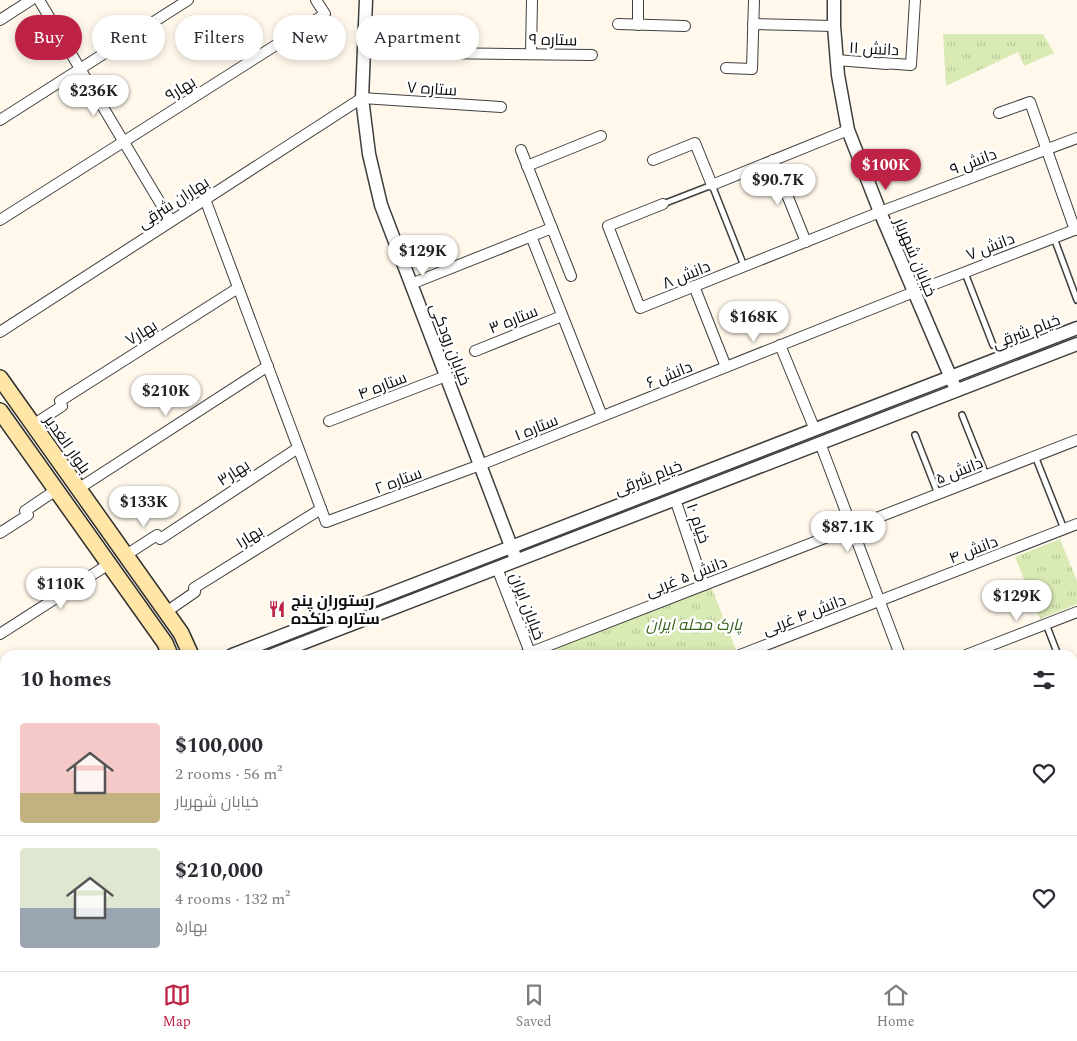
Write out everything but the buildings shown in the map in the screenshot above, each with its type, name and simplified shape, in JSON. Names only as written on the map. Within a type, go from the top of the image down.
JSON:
[{"type":"main road","name":"بلوار الغدیر","points":[[0,378],[181,633],[189,650]]},
{"type":"main road","points":[[0,411],[165,643],[168,650]]},
{"type":"street","points":[[0,20],[31,0]]},
{"type":"street","points":[[39,0],[171,221]]},
{"type":"street","points":[[0,120],[188,0]]},
{"type":"street","name":"بهار۹","points":[[0,220],[325,14],[316,0]]},
{"type":"street","name":"خیابان رودکی","points":[[365,15],[366,0]]},
{"type":"street","points":[[531,54],[532,0]]},
{"type":"street","points":[[638,0],[638,25]]},
{"type":"street","points":[[726,68],[752,69],[754,0]]},
{"type":"street","name":"خیابان شهریار","points":[[834,0],[836,60],[848,130],[880,212],[956,391]]},
{"type":"street","points":[[882,63],[910,65],[915,0]]},
{"type":"street","points":[[618,24],[685,26]]},
{"type":"street","points":[[753,24],[834,26]]},
{"type":"street","name":"ستاره ۹","points":[[479,53],[592,55]]},
{"type":"street","name":"خیابان رودکی","points":[[364,60],[362,98],[370,154],[381,205],[516,560]]},
{"type":"street","name":"دانش ۱۱","points":[[836,60],[910,65]]},
{"type":"street","name":"ستاره ۷","points":[[362,98],[501,107]]},
{"type":"street","name":"بهاران شرقی","points":[[0,332],[362,98]]},
{"type":"street","points":[[999,113],[1030,102],[1076,229]]},
{"type":"street","points":[[653,160],[695,143],[712,185],[848,130]]},
{"type":"street","points":[[527,166],[601,136]]},
{"type":"street","name":"دانش ۹","points":[[880,212],[1077,138]]},
{"type":"street","points":[[521,150],[571,276]]},
{"type":"street","points":[[773,160],[806,242]]},
{"type":"street","points":[[205,199],[321,509]]},
{"type":"street","name":"دانش ۸","points":[[663,204],[608,226],[640,308],[880,212]]},
{"type":"street","points":[[411,284],[552,228]]},
{"type":"street","name":"دانش ۷","points":[[914,292],[1076,229]]},
{"type":"street","points":[[531,236],[602,416]]},
{"type":"street","points":[[694,286],[726,367]]},
{"type":"street","name":"بهار۷","points":[[33,425],[62,406],[60,402],[238,288]]},
{"type":"street","name":"دانش ۶","points":[[602,416],[914,292]]},
{"type":"street","name":"ستاره ۳","points":[[475,351],[562,316]]},
{"type":"street","name":"خیام شرقی","points":[[245,650],[1077,328]]},
{"type":"street","name":"خیام شرقی","points":[[285,650],[1077,344]]},
{"type":"street","points":[[780,345],[820,443],[898,650]]},
{"type":"street","points":[[78,489],[268,366]]},
{"type":"street","name":"ستاره ۴","points":[[330,421],[446,376]]},
{"type":"street","name":"ستاره ۱","points":[[480,465],[602,416]]},
{"type":"street","name":"دانش ۵","points":[[852,527],[1077,440]]},
{"type":"street","name":"بهار۳","points":[[126,555],[157,535],[160,538],[298,448]]},
{"type":"street","name":"ستاره ۲","points":[[321,509],[326,522],[480,465]]},
{"type":"street","points":[[670,486],[675,499]]},
{"type":"street","points":[[0,533],[28,515],[24,511],[56,490]]},
{"type":"street","name":"خیام ۱۰","points":[[675,499],[704,585]]},
{"type":"street","name":"بهار۱","points":[[166,612],[195,592],[194,588],[321,509]]},
{"type":"street","name":"دانش ۴","points":[[880,601],[1077,524]]},
{"type":"street","name":"دانش ۵ غربی","points":[[538,650],[852,527]]},
{"type":"street","points":[[0,634],[109,564]]},
{"type":"street","name":"خیابان ایران","points":[[497,568],[527,650]]},
{"type":"street","name":"دانش ۴ غربی","points":[[753,650],[880,601]]},
{"type":"street","points":[[979,650],[1077,612]]},
{"type":"lane","points":[[663,204],[712,185],[744,266]]},
{"type":"lane","points":[[1054,238],[1077,300]]},
{"type":"lane","points":[[965,272],[993,345]]},
{"type":"lane","points":[[962,416],[986,476]]},
{"type":"lane","points":[[915,435],[938,494]]},
{"type":"lane","points":[[1035,456],[1064,529]]},
{"type":"lane","points":[[1046,624],[1056,650]]},
{"type":"green space","points":[[943,34],[1043,34],[1054,53],[1024,66],[1018,52],[946,86]]},
{"type":"green space","points":[[1060,539],[1077,581],[1077,604],[1040,619],[1015,557]]},
{"type":"green space","name":"پارک محله ایران","points":[[711,586],[736,650],[546,650]]},
{"type":"place","name":"رستوران پنج ستاره دلکده","points":[[277,609]]}]
